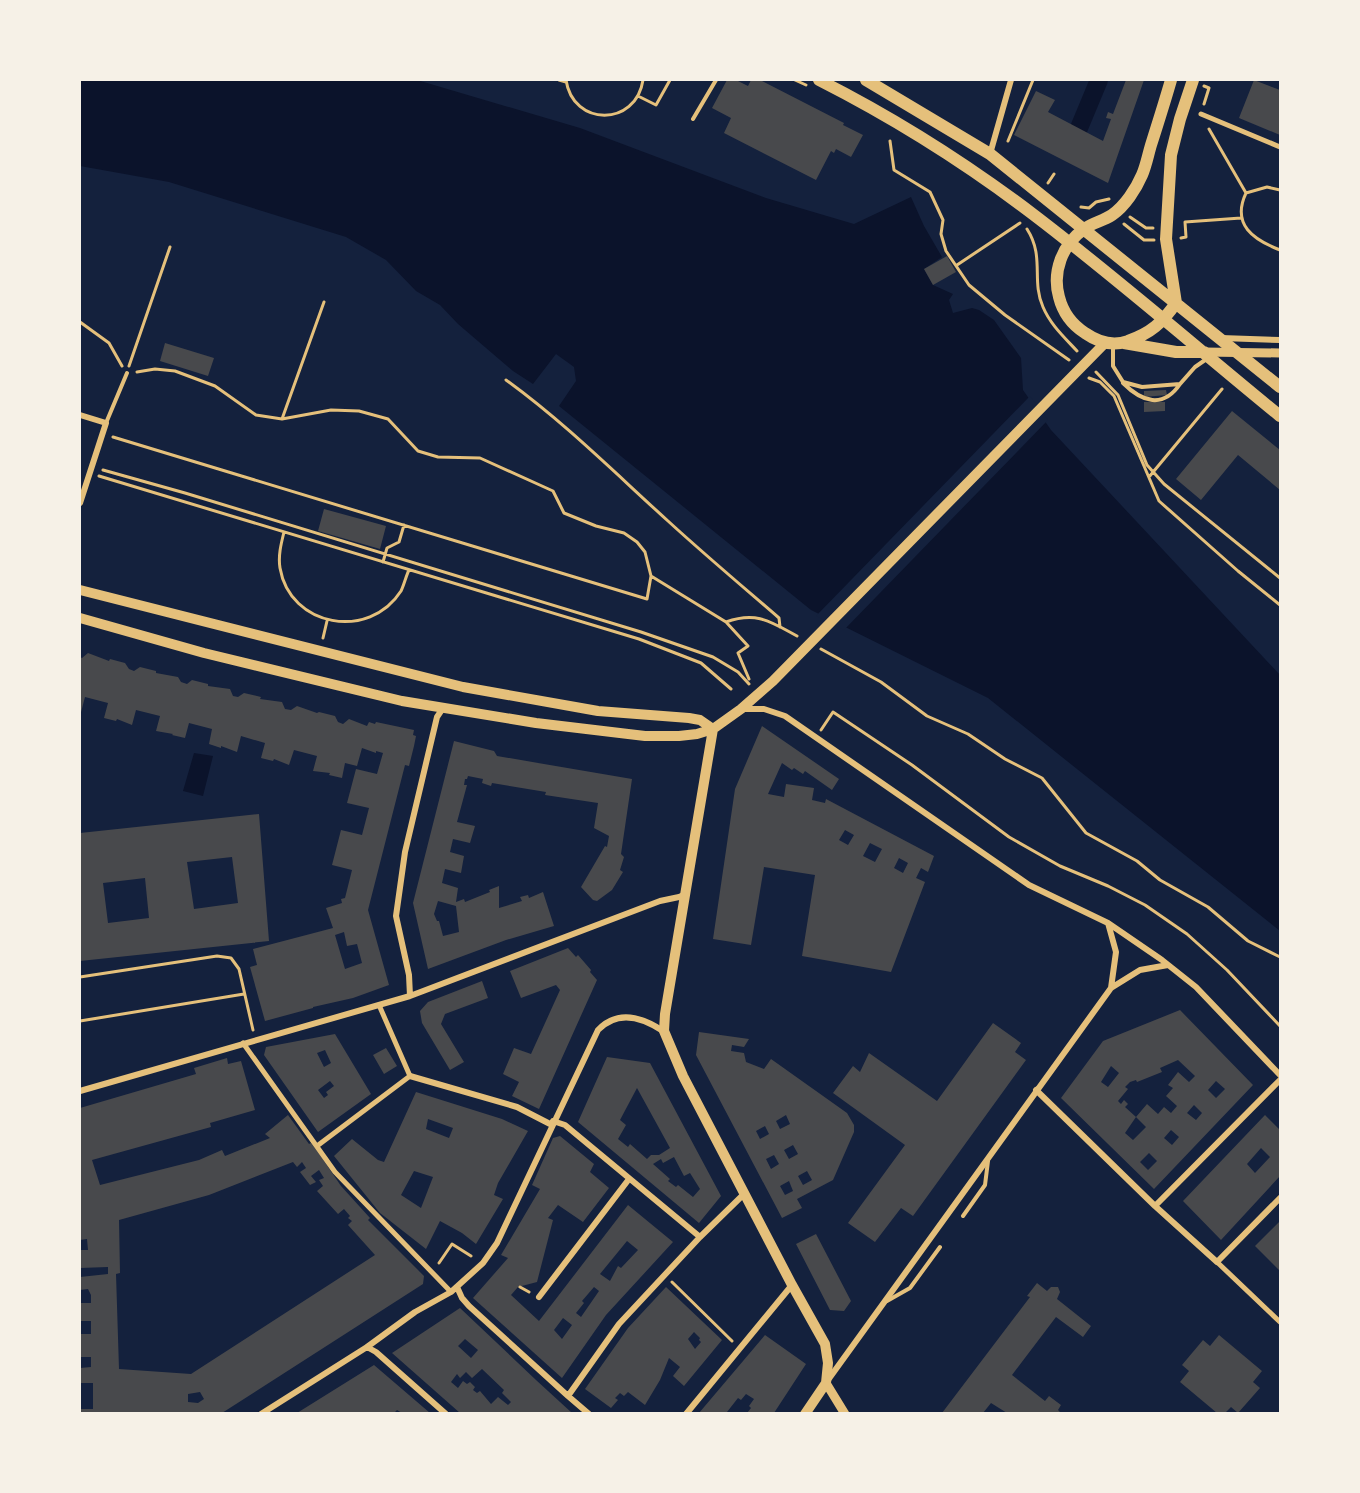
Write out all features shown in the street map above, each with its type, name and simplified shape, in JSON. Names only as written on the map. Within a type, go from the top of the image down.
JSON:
[{"type":"highway","points":[[819,80],[858,99],[960,162],[1029,210],[1281,416]]},
{"type":"highway","points":[[866,80],[990,154],[1281,387]]},
{"type":"highway","points":[[1172,80],[1142,175],[1126,201],[1112,215],[1084,229],[1069,243],[1057,272],[1056,286],[1062,306],[1071,323],[1091,336],[1114,343],[1207,355]]},
{"type":"highway","points":[[1114,343],[1150,331],[1164,321],[1176,303],[1166,239],[1171,154],[1193,80]]},
{"type":"main road","points":[[80,618],[204,653],[402,701],[536,723],[645,736],[698,734],[713,729],[741,709],[795,659],[1066,381],[1114,343]]},
{"type":"main road","points":[[80,590],[463,687],[598,711],[689,718],[700,720],[713,729]]},
{"type":"main road","points":[[713,729],[664,1031],[683,1076],[825,1344],[828,1363],[826,1383],[805,1413]]},
{"type":"street","points":[[990,154],[1011,80]]},
{"type":"street","points":[[1201,114],[1281,147]]},
{"type":"street","points":[[1221,338],[1281,340]]},
{"type":"street","points":[[1207,355],[1281,352]]},
{"type":"street","points":[[80,415],[106,423],[80,503]]},
{"type":"street","points":[[410,996],[409,975],[396,916],[405,852],[437,717],[442,708]]},
{"type":"street","points":[[741,709],[764,709],[785,716],[1029,885],[1108,922],[1196,987],[1281,1075]]},
{"type":"street","points":[[80,1091],[410,996],[660,901],[686,894]]},
{"type":"street","points":[[1108,922],[1116,952],[1111,987]]},
{"type":"street","points":[[845,1413],[826,1383],[1036,1090],[1111,987],[1140,970],[1168,965]]},
{"type":"street","points":[[379,1005],[410,1076]]},
{"type":"street","points":[[261,1413],[366,1347],[415,1312],[451,1292],[483,1263],[496,1243],[598,1030],[605,1022],[616,1018],[637,1017],[664,1031]]},
{"type":"street","points":[[243,1043],[335,1172],[451,1292]]},
{"type":"street","points":[[410,1076],[517,1107],[552,1123],[565,1125],[700,1237]]},
{"type":"street","points":[[317,1146],[410,1076]]},
{"type":"street","points":[[1155,1206],[1281,1080]]},
{"type":"street","points":[[1036,1090],[1155,1206],[1281,1322]]},
{"type":"street","points":[[539,1297],[629,1179]]},
{"type":"street","points":[[568,1396],[619,1324],[700,1237],[744,1194]]},
{"type":"street","points":[[1217,1262],[1281,1198]]},
{"type":"street","points":[[686,1413],[792,1285]]},
{"type":"street","points":[[458,1287],[462,1298],[469,1306],[589,1413]]},
{"type":"street","points":[[366,1347],[376,1352],[446,1413]]},
{"type":"lane","points":[[693,119],[716,80]]},
{"type":"lane","points":[[1114,343],[1113,366],[1135,395],[1146,399],[1166,399],[1173,394],[1207,355]]},
{"type":"lane","points":[[106,423],[127,373]]},
{"type":"lane","points":[[1123,382],[1142,387],[1180,384]]},
{"type":"lane","points":[[963,1216],[986,1185],[989,1156]]},
{"type":"lane","points":[[883,1303],[910,1288],[940,1247]]},
{"type":"path","points":[[559,80],[566,81],[574,101],[582,109],[602,116],[623,111],[631,105],[638,96],[643,80]]},
{"type":"path","points":[[638,96],[656,105],[670,80]]},
{"type":"path","points":[[1008,141],[1033,80]]},
{"type":"path","points":[[1201,114],[1246,193]]},
{"type":"path","points":[[890,141],[894,170],[930,192],[938,205],[943,220],[941,234],[946,251],[969,285],[988,302],[1069,360]]},
{"type":"path","points":[[1040,195],[1054,174]]},
{"type":"path","points":[[1246,193],[1267,188],[1281,190]]},
{"type":"path","points":[[1246,193],[1241,218],[1247,230],[1256,238],[1281,250]]},
{"type":"path","points":[[1075,203],[1082,208],[1089,208],[1096,202],[1108,198]]},
{"type":"path","points":[[1096,202],[1144,240],[1186,237],[1185,222],[1241,218]]},
{"type":"path","points":[[957,265],[1013,229],[1029,210]]},
{"type":"path","points":[[1129,216],[1146,228],[1156,228]]},
{"type":"path","points":[[127,373],[170,247]]},
{"type":"path","points":[[282,419],[324,302]]},
{"type":"path","points":[[80,322],[109,343],[127,373]]},
{"type":"path","points":[[103,434],[647,599],[651,576],[645,552],[637,542],[624,533],[596,526],[564,513],[553,492],[480,458],[438,457],[418,452],[388,419],[359,411],[331,410],[282,419],[256,415],[215,386],[175,371],[155,369],[127,373]]},
{"type":"path","points":[[1098,374],[1118,395],[1147,465],[1153,472],[1164,484],[1281,578]]},
{"type":"path","points":[[1089,378],[1100,382],[1113,396],[1159,501],[1281,606]]},
{"type":"path","points":[[506,380],[588,447],[669,523],[779,618],[780,627]]},
{"type":"path","points":[[1149,477],[1222,389]]},
{"type":"path","points":[[91,470],[185,493],[693,650],[713,657],[747,680],[738,653],[748,646],[726,622],[651,576]]},
{"type":"path","points":[[91,470],[284,532],[639,639],[701,663],[731,689]]},
{"type":"path","points":[[382,562],[387,548],[399,542],[404,525]]},
{"type":"path","points":[[284,532],[279,552],[280,566],[286,585],[297,602],[309,612],[327,621],[347,623],[367,619],[386,608],[401,591],[409,570]]},
{"type":"path","points":[[726,622],[742,616],[763,619],[800,638]]},
{"type":"path","points":[[323,638],[327,621]]},
{"type":"path","points":[[820,649],[881,682],[927,716],[968,734],[1005,759],[1042,778],[1086,833],[1137,861],[1160,880],[1208,907],[1248,941],[1281,957]]},
{"type":"path","points":[[813,727],[820,731],[833,712],[912,765],[1009,837],[1060,866],[1108,886],[1145,905],[1187,934],[1281,1026]]},
{"type":"path","points":[[80,977],[218,956],[231,958],[239,969],[255,1040]]},
{"type":"path","points":[[80,1021],[244,994]]},
{"type":"path","points":[[432,1274],[452,1244],[471,1256]]},
{"type":"path","points":[[664,1275],[740,1349]]},
{"type":"water","points":[[80,80],[417,80],[580,128],[766,198],[854,224],[911,197],[942,257],[924,269],[933,285],[953,294],[949,300],[953,313],[972,308],[994,320],[1021,358],[1023,390],[1051,430],[1280,675],[1280,931],[988,698],[811,610],[559,406],[576,381],[574,367],[556,354],[533,384],[513,371],[458,324],[440,305],[416,291],[386,260],[346,237],[169,182],[80,166]]},
{"type":"water","points":[[194,753],[213,756],[203,796],[183,791]]},
{"type":"pier","points":[[1030,396],[1048,420],[844,630],[816,616]]},
{"type":"building","points":[[727,80],[736,80],[748,86],[751,80],[760,80],[863,135],[851,157],[836,149],[834,153],[831,151],[816,180],[724,133],[731,118],[712,108]]},
{"type":"building","points":[[1126,80],[1144,80],[1108,183],[1014,135],[1036,91],[1055,100],[1048,112],[1103,141],[1111,119],[1106,118],[1108,112],[1113,114]]},
{"type":"building","points":[[1254,80],[1280,90],[1280,135],[1239,118]]},
{"type":"building","points":[[947,256],[956,272],[933,285],[924,269]]},
{"type":"building","points":[[165,343],[214,358],[208,376],[160,361]]},
{"type":"building","points":[[1166,390],[1167,395],[1144,397],[1144,391]]},
{"type":"building","points":[[1144,402],[1165,402],[1165,411],[1144,412]]},
{"type":"building","points":[[1232,411],[1280,450],[1280,490],[1238,455],[1201,500],[1176,479]]},
{"type":"building","points":[[324,509],[386,526],[380,549],[318,531]]},
{"type":"building","points":[[88,653],[109,661],[110,659],[125,663],[129,669],[134,671],[140,667],[178,677],[181,682],[187,684],[192,680],[208,684],[208,686],[230,689],[233,696],[238,697],[244,693],[261,697],[260,699],[282,702],[285,709],[291,710],[297,706],[335,716],[338,722],[343,724],[349,719],[367,726],[369,722],[375,724],[376,722],[414,730],[413,735],[416,736],[409,766],[405,765],[368,910],[389,985],[353,998],[265,1021],[250,967],[257,965],[253,949],[333,928],[326,908],[342,903],[341,899],[345,898],[352,870],[332,865],[341,830],[362,835],[369,808],[347,803],[356,769],[377,774],[383,753],[362,748],[357,766],[345,763],[342,778],[329,775],[330,773],[313,771],[317,756],[294,750],[289,765],[274,759],[273,761],[261,758],[265,743],[241,736],[237,752],[209,744],[212,729],[189,723],[185,738],[156,731],[160,716],[136,710],[132,725],[117,719],[116,721],[104,718],[108,703],[85,697],[80,716],[80,657]],"holes":[[[344,932],[347,946],[357,944],[362,963],[345,969],[335,935]]]},
{"type":"building","points":[[762,726],[839,779],[832,790],[805,771],[803,774],[782,763],[768,794],[784,797],[786,784],[814,788],[812,800],[825,803],[826,799],[934,856],[928,872],[921,868],[916,878],[925,882],[891,972],[802,956],[815,875],[764,867],[751,945],[713,939],[735,789]],"holes":[[[845,830],[854,835],[848,845],[839,840]],[[870,843],[882,849],[875,862],[863,856]],[[899,858],[908,863],[903,873],[894,868]]]},
{"type":"building","points":[[454,741],[494,751],[497,756],[632,779],[621,854],[624,857],[620,870],[623,872],[612,890],[597,901],[593,900],[581,887],[605,846],[607,847],[609,836],[594,828],[598,803],[545,795],[546,792],[492,783],[491,786],[482,783],[483,779],[468,776],[465,779],[464,785],[467,785],[457,822],[475,826],[470,843],[453,839],[450,852],[464,856],[461,873],[445,869],[442,883],[458,888],[456,902],[464,899],[465,902],[499,886],[499,908],[522,901],[520,897],[528,895],[529,898],[543,892],[554,926],[506,940],[428,969],[413,903]],"holes":[[[438,901],[456,906],[459,932],[443,936],[439,921],[434,914]]]},
{"type":"building","points":[[259,814],[269,941],[80,961],[80,833]],"holes":[[[232,857],[238,903],[194,909],[187,862]],[[145,878],[149,918],[108,923],[103,883]]]},
{"type":"building","points":[[568,948],[576,957],[578,955],[597,980],[539,1109],[512,1096],[519,1082],[503,1074],[514,1048],[531,1054],[560,990],[556,985],[521,998],[510,971]]},
{"type":"building","points":[[482,981],[488,998],[445,1014],[441,1024],[464,1062],[450,1070],[422,1023],[420,1011],[428,1002]]},
{"type":"building","points":[[1180,1010],[1253,1085],[1154,1189],[1061,1098],[1103,1041]],"holes":[[[1178,1060],[1195,1076],[1189,1082],[1178,1072],[1168,1085],[1173,1088],[1166,1096],[1177,1106],[1171,1113],[1164,1107],[1158,1114],[1147,1104],[1136,1117],[1125,1107],[1128,1104],[1124,1100],[1121,1104],[1118,1101],[1128,1089],[1125,1087],[1130,1082],[1136,1080],[1137,1082],[1162,1072],[1160,1068]],[[1111,1066],[1119,1073],[1108,1087],[1101,1082]],[[1216,1081],[1225,1089],[1216,1098],[1208,1090]],[[1194,1105],[1202,1113],[1196,1120],[1187,1113]],[[1136,1117],[1146,1127],[1133,1140],[1125,1133]],[[1171,1130],[1179,1137],[1172,1145],[1164,1138]],[[1149,1153],[1157,1161],[1148,1170],[1140,1162]]]},
{"type":"building","points":[[993,1023],[1021,1043],[1015,1052],[1026,1060],[913,1216],[901,1208],[875,1242],[848,1223],[905,1145],[833,1093],[853,1066],[860,1072],[869,1053],[937,1101]]},
{"type":"building","points":[[699,1032],[749,1039],[744,1047],[732,1045],[731,1051],[744,1053],[746,1062],[764,1069],[771,1059],[847,1113],[854,1125],[854,1132],[833,1180],[797,1199],[802,1208],[782,1218],[696,1055]],"holes":[[[786,1115],[790,1124],[780,1129],[776,1121]],[[765,1126],[769,1134],[760,1139],[756,1131]],[[793,1145],[798,1154],[789,1159],[784,1150]],[[774,1155],[779,1164],[771,1169],[766,1159]],[[807,1171],[812,1180],[803,1185],[798,1176]],[[789,1181],[793,1191],[785,1195],[780,1186]]]},
{"type":"building","points":[[335,1034],[371,1094],[318,1132],[264,1055],[266,1047]],"holes":[[[325,1050],[331,1063],[324,1067],[317,1053]],[[330,1081],[334,1086],[326,1092],[328,1095],[324,1098],[318,1090]]]},
{"type":"building","points":[[386,1048],[397,1066],[384,1074],[373,1055]]},
{"type":"building","points":[[607,1057],[650,1063],[721,1196],[699,1223],[578,1122]],"holes":[[[637,1088],[670,1148],[659,1155],[651,1155],[647,1159],[630,1144],[628,1147],[618,1139],[626,1125],[620,1120]],[[674,1157],[684,1176],[690,1173],[700,1189],[693,1197],[678,1185],[676,1187],[668,1181],[670,1179],[653,1164],[661,1159],[663,1163]]]},
{"type":"building","points":[[227,1058],[228,1064],[241,1061],[255,1110],[210,1123],[211,1127],[92,1160],[100,1185],[199,1160],[222,1150],[225,1156],[270,1138],[265,1134],[288,1115],[341,1186],[370,1218],[368,1220],[424,1276],[423,1284],[222,1413],[80,1413],[80,1409],[93,1409],[93,1383],[80,1383],[80,1368],[91,1367],[91,1357],[80,1357],[80,1334],[91,1334],[91,1321],[80,1321],[80,1303],[91,1303],[91,1295],[88,1289],[80,1290],[80,1277],[108,1274],[108,1267],[80,1268],[80,1250],[88,1250],[87,1239],[80,1240],[80,1108],[196,1074],[194,1068]],"holes":[[[293,1162],[297,1167],[302,1162],[306,1168],[300,1172],[310,1185],[316,1182],[311,1176],[319,1170],[324,1178],[319,1180],[323,1186],[317,1191],[338,1214],[344,1209],[352,1221],[348,1225],[375,1255],[191,1374],[119,1369],[116,1274],[120,1273],[119,1220],[209,1195]],[[200,1392],[204,1399],[198,1403],[188,1402],[188,1394]]]},
{"type":"building","points":[[416,1092],[502,1119],[528,1131],[498,1183],[494,1195],[503,1199],[476,1244],[440,1221],[426,1249],[380,1213],[334,1156],[352,1139],[378,1160],[384,1162]],"holes":[[[428,1119],[453,1128],[449,1138],[426,1129]],[[414,1171],[433,1177],[421,1208],[401,1195]]]},
{"type":"building","points":[[1265,1115],[1280,1130],[1280,1176],[1221,1240],[1183,1201]],"holes":[[[1261,1148],[1270,1157],[1255,1173],[1247,1164]]]},
{"type":"building","points":[[560,1136],[594,1164],[590,1172],[609,1188],[583,1222],[558,1205],[548,1218],[553,1220],[537,1282],[518,1287],[511,1295],[539,1321],[628,1205],[673,1242],[606,1315],[562,1378],[473,1298],[508,1258],[501,1255],[540,1189],[532,1185],[553,1138]],"holes":[[[627,1241],[638,1250],[621,1268],[618,1266],[610,1281],[600,1274]],[[594,1287],[599,1291],[581,1317],[576,1313],[584,1303],[582,1301]],[[563,1318],[572,1325],[562,1339],[554,1330]]]},
{"type":"building","points":[[1280,1221],[1280,1271],[1255,1246]]},
{"type":"building","points":[[816,1234],[851,1301],[844,1311],[830,1310],[796,1244]]},
{"type":"building","points":[[1037,1283],[1047,1291],[1051,1287],[1058,1287],[1060,1292],[1057,1299],[1091,1326],[1083,1337],[1056,1317],[1012,1375],[1045,1401],[1049,1396],[1061,1405],[1058,1410],[1061,1413],[1007,1413],[991,1403],[983,1413],[942,1413],[1030,1297],[1027,1296]]},
{"type":"building","points":[[666,1287],[722,1340],[684,1386],[673,1376],[680,1367],[669,1358],[660,1380],[645,1405],[628,1392],[624,1396],[620,1393],[615,1398],[618,1400],[611,1408],[585,1389],[628,1328]],"holes":[[[694,1332],[701,1342],[695,1349],[688,1339]]]},
{"type":"building","points":[[460,1308],[572,1413],[460,1413],[392,1353]],"holes":[[[465,1339],[478,1350],[471,1358],[458,1346]],[[482,1369],[504,1390],[502,1393],[511,1402],[508,1405],[498,1397],[491,1404],[480,1391],[477,1393],[473,1390],[475,1387],[470,1382],[467,1384],[463,1381],[458,1388],[451,1382],[457,1374],[460,1378],[466,1372],[472,1378]]]},
{"type":"building","points":[[765,1335],[806,1364],[774,1413],[747,1413],[754,1399],[746,1394],[741,1400],[738,1398],[727,1412],[729,1413],[699,1413]]},
{"type":"building","points":[[1219,1335],[1262,1371],[1253,1382],[1260,1388],[1238,1413],[1231,1407],[1225,1413],[1217,1413],[1180,1382],[1189,1371],[1182,1365],[1203,1340],[1210,1346]]},
{"type":"building","points":[[374,1365],[430,1413],[402,1413],[397,1410],[394,1413],[297,1413]]},
{"type":"waterway","points":[[1079,128],[1099,80]]}]
